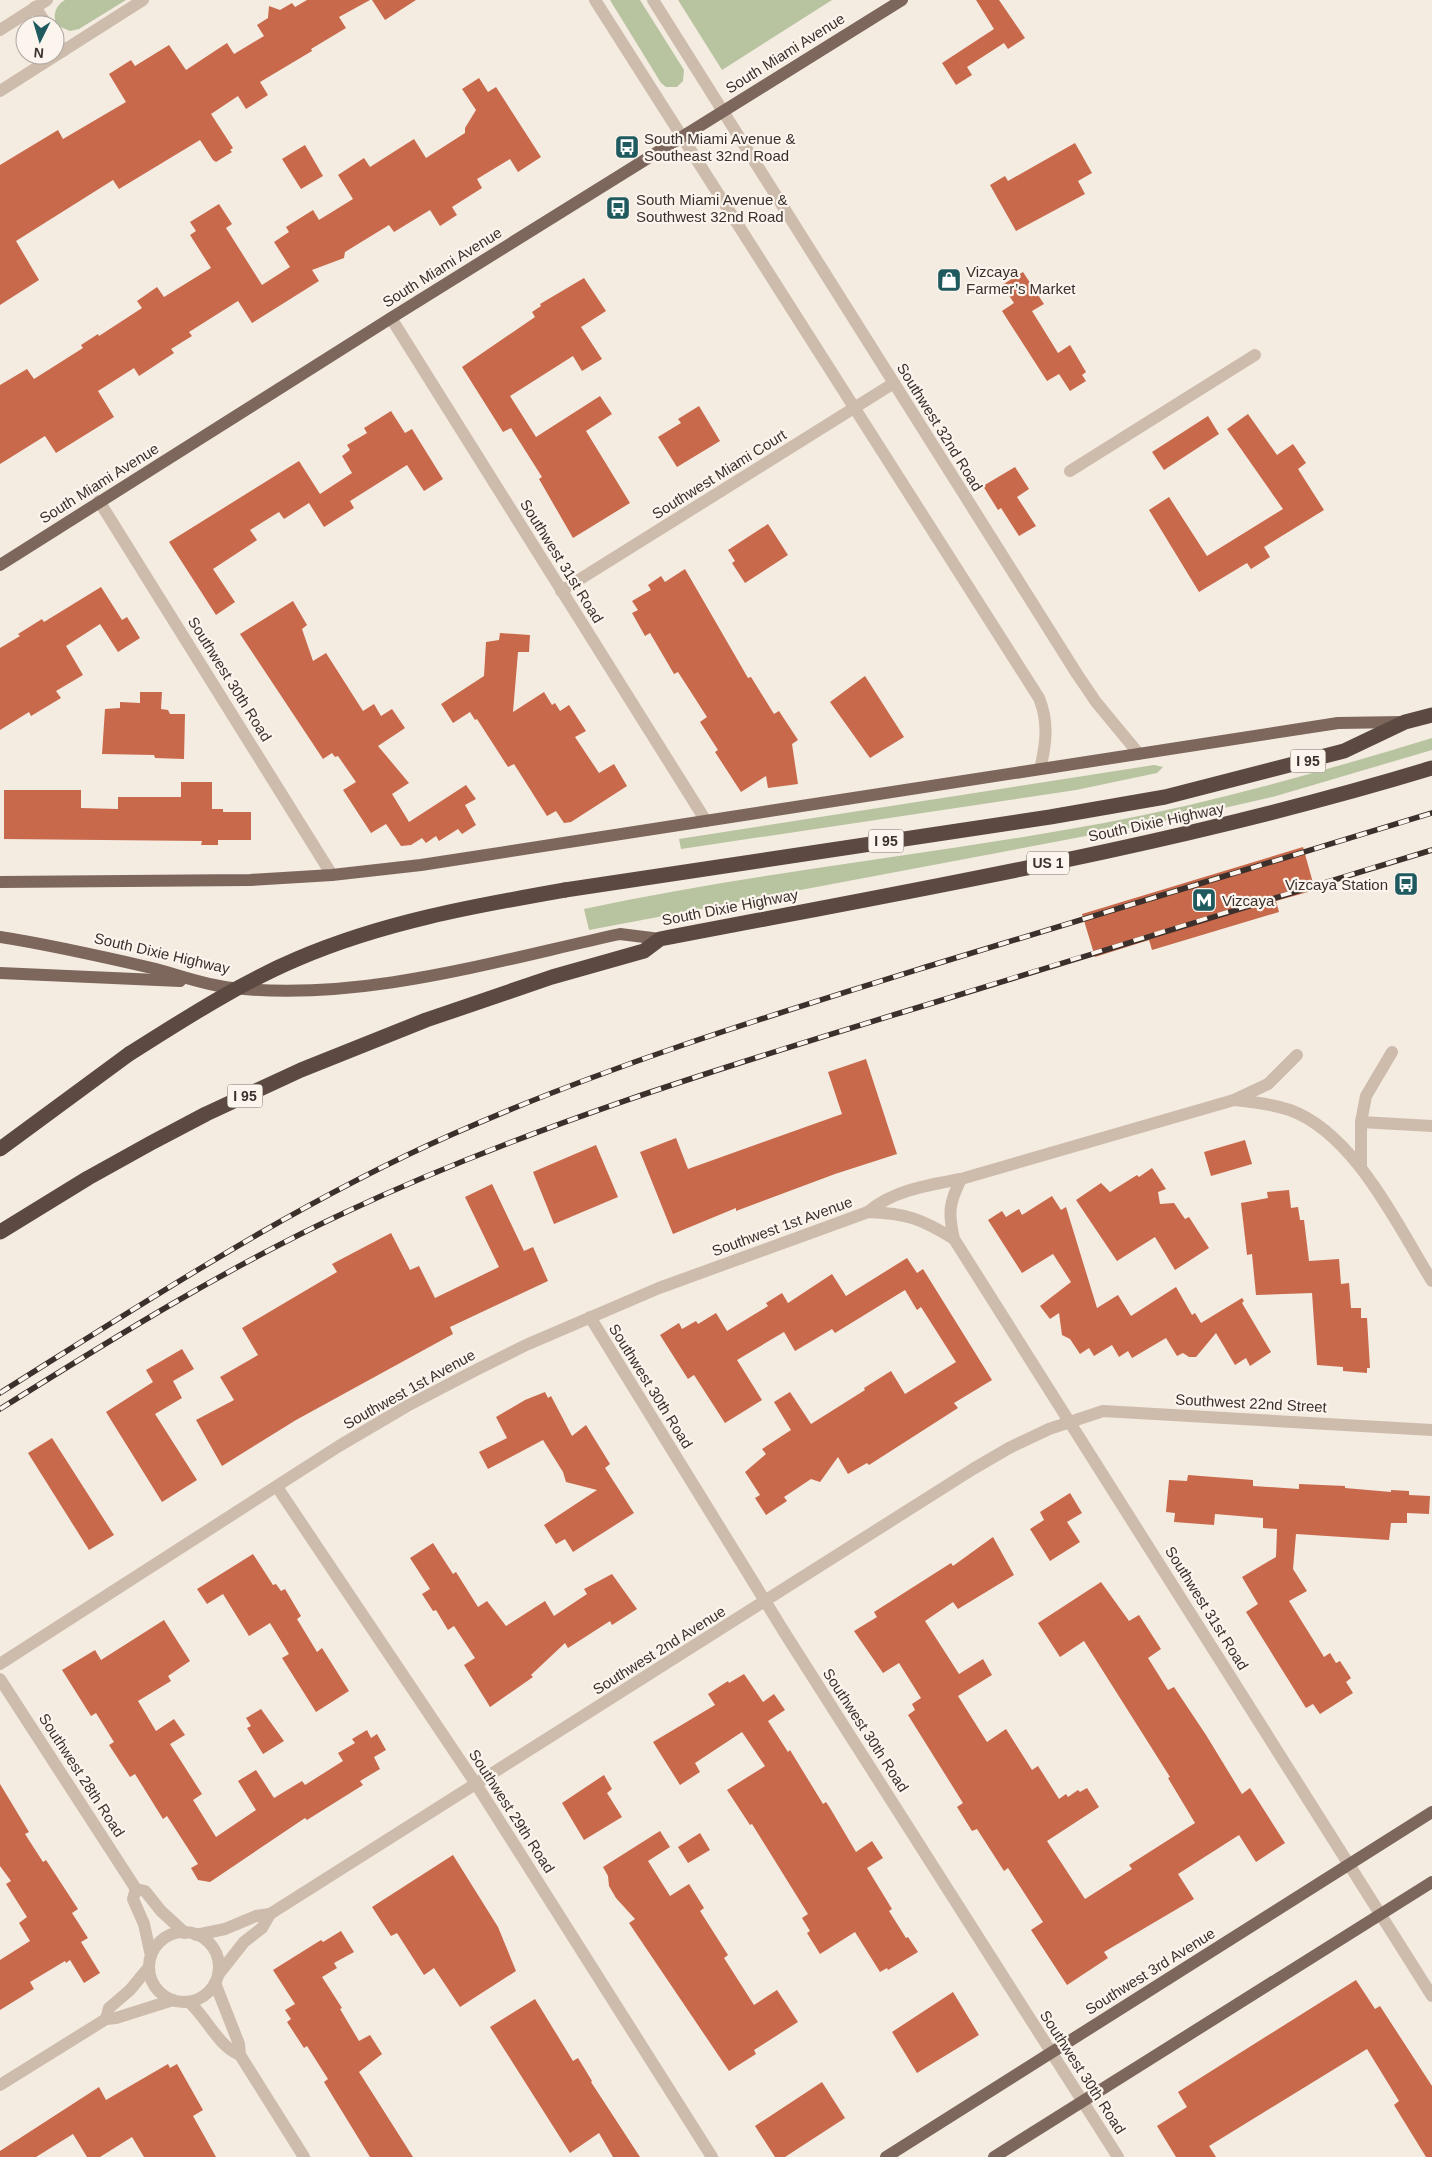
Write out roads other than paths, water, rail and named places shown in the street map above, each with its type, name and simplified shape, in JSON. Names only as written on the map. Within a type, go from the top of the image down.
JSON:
[{"type":"highway","points":[[1406,722],[1432,715]]},
{"type":"highway","name":"I 95","points":[[0,1149],[129,1054],[226,994],[297,959],[336,944],[427,916],[565,890],[1050,817],[1165,797],[1344,751],[1406,722]]},
{"type":"highway","name":"South Dixie Highway","points":[[660,939],[1186,835],[1292,809],[1432,768]]},
{"type":"highway","name":"I 95","points":[[0,1232],[88,1178],[151,1143],[206,1114],[301,1070],[426,1020],[552,977],[644,951],[660,939]]},
{"type":"main road","name":"South Miami Avenue","points":[[0,565],[391,318],[902,0]]},
{"type":"main road","points":[[0,882],[210,882],[332,875],[503,853],[1338,722],[1406,722]]},
{"type":"main road","name":"South Dixie Highway","points":[[0,937],[157,970],[193,981],[254,990],[353,988],[620,934],[660,939]]},
{"type":"main road","points":[[0,973],[193,981]]},
{"type":"main road","name":"Southwest 3rd Avenue","points":[[886,2157],[1432,1812]]},
{"type":"main road","points":[[994,2157],[1432,1882]]},
{"type":"street","points":[[65,50],[143,0]]},
{"type":"street","points":[[595,0],[681,138],[1039,698],[1043,707],[1046,732],[1040,769]]},
{"type":"street","name":"Southwest 32nd Road","points":[[653,0],[1077,674],[1096,702],[1139,754]]},
{"type":"street","points":[[0,30],[41,4]]},
{"type":"street","points":[[0,90],[40,65]]},
{"type":"street","name":"Southwest 31st Road","points":[[391,318],[706,821]]},
{"type":"street","points":[[1070,471],[1255,355]]},
{"type":"street","name":"Southwest Miami Court","points":[[561,592],[894,383]]},
{"type":"street","name":"Southwest 30th Road","points":[[99,501],[332,875]]},
{"type":"street","points":[[1392,1052],[1366,1096],[1361,1122],[1361,1166],[1432,1281]]},
{"type":"street","name":"Southwest 1st Avenue","points":[[868,1212],[882,1200],[929,1185],[961,1179],[1234,1100],[1268,1084],[1297,1055]]},
{"type":"street","name":"Southwest 1st Avenue","points":[[1234,1100],[1265,1104],[1291,1111],[1315,1123],[1334,1137],[1361,1166]]},
{"type":"street","points":[[1361,1122],[1432,1126]]},
{"type":"street","points":[[954,1239],[949,1211],[952,1197],[961,1179]]},
{"type":"street","name":"Southwest 1st Avenue","points":[[0,1664],[276,1486],[407,1406],[526,1345],[659,1288],[868,1212],[896,1212],[916,1218],[954,1239]]},
{"type":"street","name":"Southwest 31st Road","points":[[954,1239],[1432,1996]]},
{"type":"street","name":"Southwest 30th Road","points":[[590,1318],[766,1602],[1050,2053],[1118,2157]]},
{"type":"street","name":"Southwest 22nd Street","points":[[1069,1421],[1103,1411],[1432,1430]]},
{"type":"street","points":[[1415,1429],[1432,1419]]},
{"type":"street","name":"Southwest 2nd Avenue","points":[[190,1934],[225,1929],[256,1916],[270,1914],[980,1465],[1008,1448],[1069,1421]]},
{"type":"street","name":"Southwest 29th Road","points":[[276,1486],[476,1784],[712,2157]]},
{"type":"street","name":"Southwest 28th Road","points":[[0,1679],[136,1889],[145,1891],[161,1911],[190,1934]]},
{"type":"street","name":"Southwest 28th Road","points":[[136,1889],[133,1898],[144,1924],[150,1961]]},
{"type":"street","name":"Southwest 2nd Avenue","points":[[216,1979],[244,1942],[262,1928],[270,1914]]},
{"type":"street","points":[[106,2019],[109,2008],[130,1990],[150,1961],[156,1946],[164,1938],[190,1934],[212,1947],[216,1955],[216,1979],[239,2044],[240,2055],[304,2157]]},
{"type":"street","points":[[150,1961],[153,1984],[165,1997],[173,2000],[189,2002],[204,1995],[216,1979]]},
{"type":"street","points":[[0,2085],[106,2019],[116,2018],[173,2000]]},
{"type":"street","points":[[189,2002],[201,2012],[229,2051],[240,2055]]},
{"type":"railway","points":[[0,1393],[166,1289],[279,1222],[394,1161],[513,1109],[633,1063],[755,1021],[1432,813]]},
{"type":"railway","points":[[0,1409],[126,1331],[255,1257],[344,1213],[483,1153],[625,1101],[768,1054],[1432,850]]},
{"type":"place","name":"South Miami Avenue & Southeast 32nd Road","points":[[627,147]]},
{"type":"place","name":"South Miami Avenue & Southwest 32nd Road","points":[[618,208]]},
{"type":"place","name":"Vizcaya Farmer’s Market","points":[[949,280]]},
{"type":"place","name":"Vizcaya Station","points":[[1406,884]]},
{"type":"place","name":"Vizcaya","points":[[1204,900]]}]
